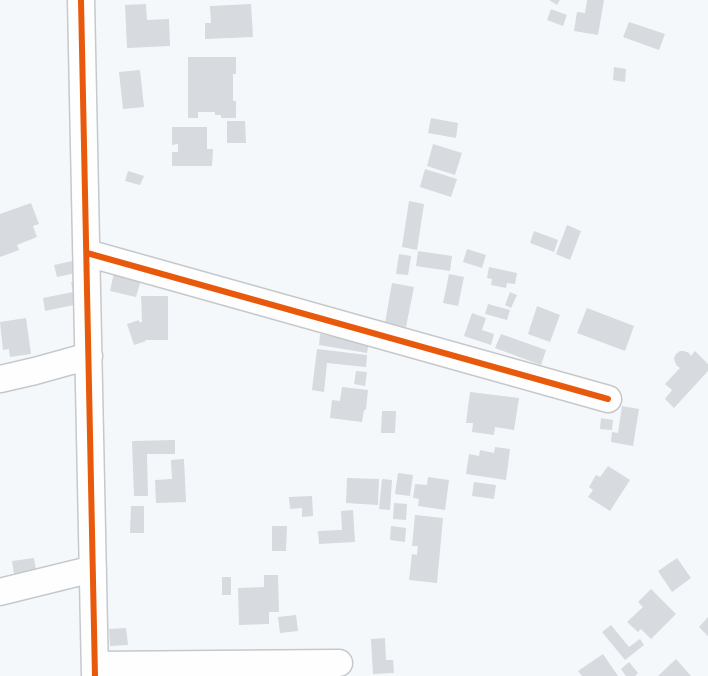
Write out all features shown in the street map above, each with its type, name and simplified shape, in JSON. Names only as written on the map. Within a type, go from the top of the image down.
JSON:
[{"type":"street","points":[[81,0],[95,671],[339,663]]},
{"type":"street","points":[[87,253],[608,399]]},
{"type":"street","points":[[0,379],[89,356]]},
{"type":"street","points":[[0,592],[93,569]]},
{"type":"building","points":[[549,0],[560,0],[557,5]]},
{"type":"building","points":[[587,0],[604,0],[598,35],[574,31],[577,12],[585,13]]},
{"type":"building","points":[[146,4],[147,20],[169,19],[170,46],[127,48],[125,5]]},
{"type":"building","points":[[251,4],[253,37],[205,39],[205,23],[211,23],[210,6]]},
{"type":"building","points":[[551,9],[567,15],[563,26],[547,20]]},
{"type":"building","points":[[629,22],[665,34],[659,50],[623,37]]},
{"type":"building","points":[[188,57],[236,57],[236,74],[233,74],[233,101],[236,101],[236,118],[221,118],[221,115],[215,115],[215,112],[198,112],[198,118],[188,118]]},
{"type":"building","points":[[614,67],[626,69],[625,82],[613,80]]},
{"type":"building","points":[[140,70],[144,107],[123,109],[119,72]]},
{"type":"building","points":[[431,118],[458,123],[456,138],[428,133]]},
{"type":"building","points":[[227,121],[245,121],[246,143],[227,143]]},
{"type":"building","points":[[172,127],[207,127],[207,149],[213,149],[212,166],[172,166],[172,152],[178,152],[178,144],[172,145]]},
{"type":"building","points":[[433,144],[462,153],[455,175],[427,166]]},
{"type":"building","points":[[425,169],[457,179],[451,197],[420,187]]},
{"type":"building","points":[[128,171],[144,176],[140,185],[125,181]]},
{"type":"building","points":[[409,201],[424,204],[417,250],[402,247]]},
{"type":"building","points":[[31,203],[39,224],[33,226],[37,237],[17,245],[19,250],[0,257],[0,214]]},
{"type":"building","points":[[567,225],[581,231],[570,260],[556,254]]},
{"type":"building","points":[[534,231],[558,240],[554,252],[530,243]]},
{"type":"building","points":[[467,249],[486,255],[482,268],[463,262]]},
{"type":"building","points":[[418,251],[452,256],[450,271],[416,266]]},
{"type":"building","points":[[399,254],[411,256],[408,275],[396,274]]},
{"type":"building","points":[[77,260],[80,272],[57,277],[54,265]]},
{"type":"building","points":[[489,267],[517,273],[515,284],[507,283],[506,288],[491,285],[492,279],[487,278]]},
{"type":"building","points":[[114,273],[141,280],[136,297],[110,291]]},
{"type":"building","points":[[449,274],[464,277],[458,306],[443,303]]},
{"type":"building","points":[[84,279],[88,302],[45,311],[43,298],[73,292],[71,282]]},
{"type":"building","points":[[392,283],[414,287],[406,327],[385,323]]},
{"type":"building","points":[[510,292],[517,295],[511,308],[505,305]]},
{"type":"building","points":[[141,296],[168,296],[168,340],[145,340],[134,345],[127,324],[139,320],[139,322],[142,322]]},
{"type":"building","points":[[488,304],[510,310],[507,320],[485,314]]},
{"type":"building","points":[[537,306],[560,315],[550,342],[528,334]]},
{"type":"building","points":[[587,308],[634,326],[625,351],[577,333]]},
{"type":"building","points":[[472,313],[486,318],[482,330],[494,334],[491,345],[464,336]]},
{"type":"building","points":[[26,318],[31,354],[10,357],[9,349],[3,350],[0,322]]},
{"type":"building","points":[[320,334],[369,342],[367,353],[319,345]]},
{"type":"building","points":[[501,334],[546,350],[541,365],[495,348]]},
{"type":"building","points":[[317,349],[367,355],[366,367],[327,363],[324,392],[312,390]]},
{"type":"building","points":[[680,351],[689,353],[691,356],[695,351],[708,364],[708,371],[674,408],[665,399],[672,390],[665,384],[680,368],[677,366],[674,358]]},
{"type":"building","points":[[356,371],[367,372],[365,386],[354,384]]},
{"type":"building","points":[[342,387],[368,390],[366,410],[364,410],[362,422],[330,418],[332,400],[340,401]]},
{"type":"building","points":[[470,392],[519,398],[514,430],[495,427],[494,435],[472,432],[473,423],[466,423]]},
{"type":"building","points":[[622,406],[639,409],[633,446],[611,442],[612,432],[618,433]]},
{"type":"building","points":[[382,411],[396,411],[395,433],[381,433]]},
{"type":"building","points":[[601,418],[613,420],[612,430],[600,429]]},
{"type":"building","points":[[175,440],[175,454],[147,454],[148,496],[134,496],[132,441]]},
{"type":"building","points":[[495,447],[510,449],[506,480],[466,474],[469,454],[479,456],[480,450],[494,453]]},
{"type":"building","points":[[184,459],[186,502],[156,503],[155,480],[172,479],[171,460]]},
{"type":"building","points":[[608,466],[630,480],[610,511],[588,497],[593,490],[589,487],[596,475],[600,477]]},
{"type":"building","points":[[398,473],[413,475],[410,496],[395,494]]},
{"type":"building","points":[[428,477],[449,480],[445,510],[418,506],[419,499],[413,498],[415,484],[427,485]]},
{"type":"building","points":[[347,478],[379,479],[378,505],[346,503]]},
{"type":"building","points":[[382,479],[392,480],[390,510],[379,509]]},
{"type":"building","points":[[474,482],[496,485],[494,499],[472,496]]},
{"type":"building","points":[[312,496],[313,516],[302,517],[302,508],[290,509],[289,497]]},
{"type":"building","points":[[394,503],[407,504],[406,520],[393,519]]},
{"type":"building","points":[[131,506],[144,506],[144,533],[130,533]]},
{"type":"building","points":[[353,510],[355,542],[319,544],[318,531],[342,530],[341,511]]},
{"type":"building","points":[[415,515],[443,518],[437,583],[409,580],[412,554],[417,555],[418,546],[412,546]]},
{"type":"building","points":[[272,526],[287,526],[286,551],[272,551]]},
{"type":"building","points":[[391,526],[406,528],[405,542],[390,540]]},
{"type":"building","points":[[34,558],[36,570],[14,574],[12,561]]},
{"type":"building","points":[[677,558],[691,578],[672,592],[658,571]]},
{"type":"building","points":[[264,575],[278,575],[279,612],[269,612],[269,624],[239,625],[238,588],[264,587]]},
{"type":"building","points":[[222,577],[231,577],[231,595],[222,595]]},
{"type":"building","points":[[651,589],[676,614],[651,639],[641,629],[638,632],[627,622],[643,607],[638,602]]},
{"type":"building","points":[[296,615],[298,631],[280,633],[278,617]]},
{"type":"building","points":[[708,617],[708,636],[699,627]]},
{"type":"building","points":[[611,625],[629,647],[640,639],[644,645],[625,660],[602,632]]},
{"type":"building","points":[[126,628],[128,645],[110,646],[109,629]]},
{"type":"building","points":[[385,638],[386,660],[393,660],[394,673],[373,674],[371,639]]},
{"type":"building","points":[[603,654],[618,676],[582,676],[578,671]]},
{"type":"building","points":[[676,659],[691,676],[658,676]]},
{"type":"building","points":[[629,662],[638,673],[635,676],[626,676],[621,669]]},
{"type":"cycle path","points":[[81,0],[95,676]]},
{"type":"cycle path","points":[[87,253],[608,399]]}]
